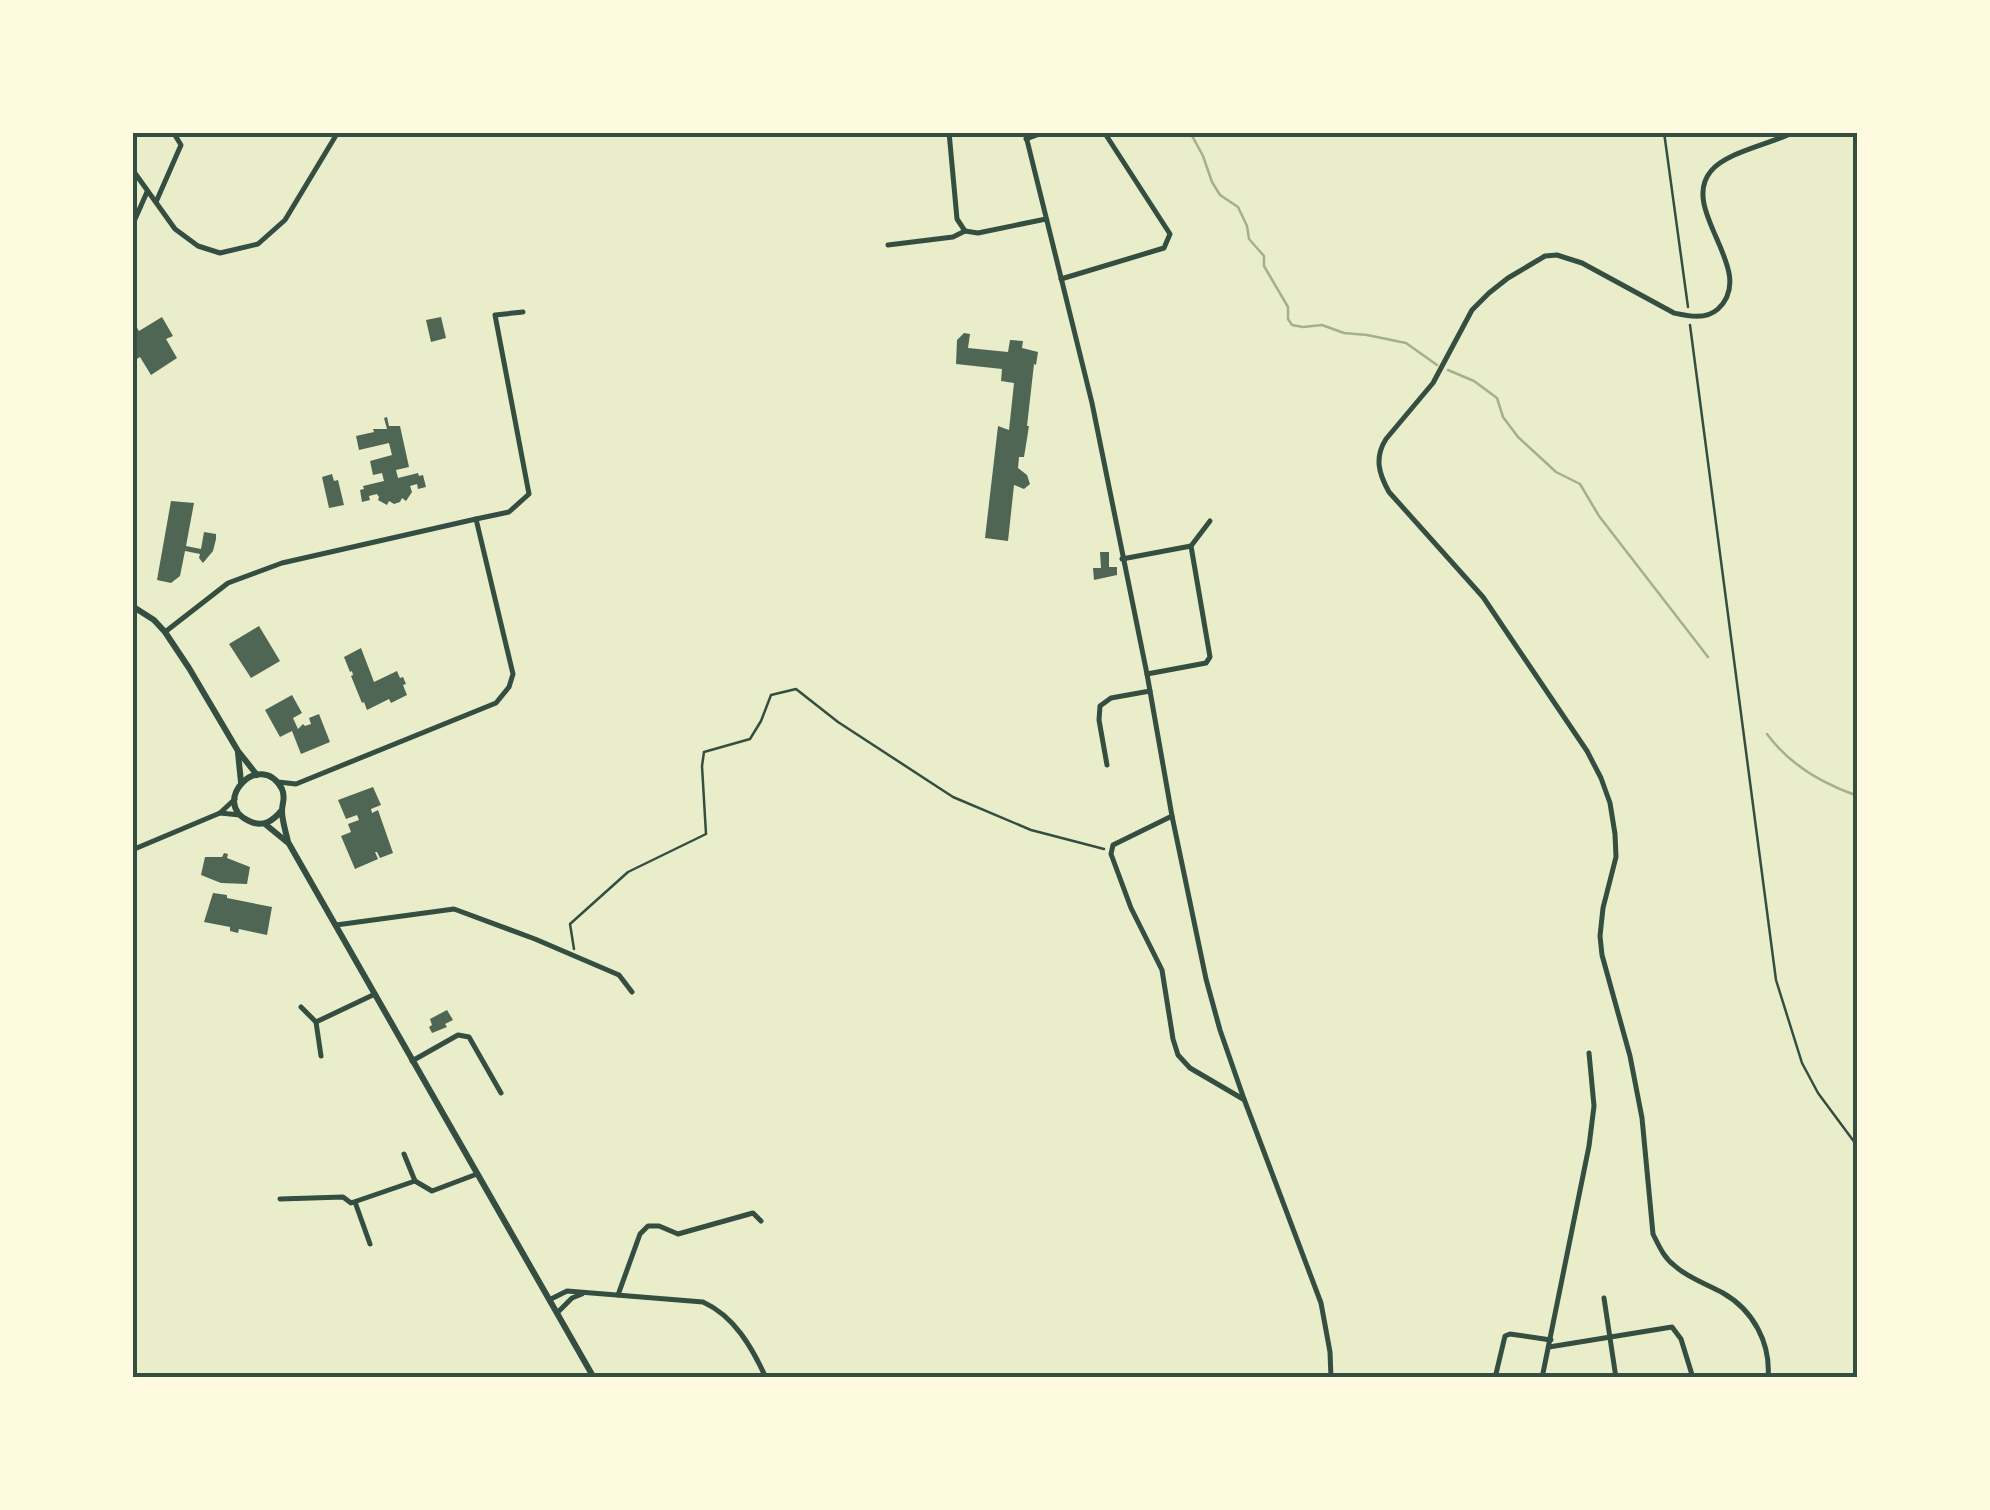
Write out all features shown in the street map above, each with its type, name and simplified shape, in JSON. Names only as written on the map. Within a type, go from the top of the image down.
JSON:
[{"type":"street","points":[[156,202],[181,145],[173,132]]},
{"type":"street","points":[[132,168],[174,229],[198,246],[220,252],[258,244],[285,220],[338,132]]},
{"type":"street","points":[[949,132],[956,219],[965,231]]},
{"type":"street","points":[[1045,132],[1025,136],[1092,403],[1206,979],[1244,1099],[1321,1303],[1331,1378]]},
{"type":"street","points":[[1061,279],[1164,248],[1170,234],[1104,132]]},
{"type":"street","points":[[1768,1378],[1769,1363],[1756,1323],[1727,1294],[1680,1270],[1664,1254],[1653,1234],[1642,1118],[1600,936],[1616,857],[1610,803],[1587,751],[1483,597],[1390,492],[1379,470],[1379,454],[1386,439],[1433,384],[1472,310],[1498,285],[1545,256],[1556,255],[1582,263],[1674,313],[1690,317],[1712,314],[1728,294],[1729,270],[1703,202],[1705,181],[1712,169],[1728,159],[1794,132]]},
{"type":"street","points":[[132,226],[148,190]]},
{"type":"street","points":[[888,245],[1046,219]]},
{"type":"street","points":[[165,632],[228,583],[282,564],[508,512],[528,494],[495,315],[523,312]]},
{"type":"street","points":[[476,520],[514,674],[509,687],[496,703],[296,784],[285,797],[282,810],[288,842],[594,1378]]},
{"type":"street","points":[[1122,559],[1191,546],[1210,521]]},
{"type":"street","points":[[1147,674],[1206,663],[1210,658],[1191,546]]},
{"type":"street","points":[[132,606],[165,632],[257,775]]},
{"type":"street","points":[[1107,764],[1100,706],[1111,698],[1150,691]]},
{"type":"street","points":[[132,850],[220,813],[235,798],[241,782],[238,751]]},
{"type":"street","points":[[241,782],[257,775],[296,784]]},
{"type":"street","points":[[278,782],[285,797]]},
{"type":"street","points":[[235,798],[240,816]]},
{"type":"street","points":[[220,813],[265,824],[282,810]]},
{"type":"street","points":[[1172,816],[1113,845],[1111,850],[1131,908],[1162,970],[1178,1055],[1190,1068],[1244,1099]]},
{"type":"street","points":[[265,824],[288,842]]},
{"type":"street","points":[[336,925],[454,909],[619,974],[632,992]]},
{"type":"street","points":[[316,1022],[375,994]]},
{"type":"street","points":[[301,1007],[316,1022],[322,1056]]},
{"type":"street","points":[[412,1061],[458,1035],[469,1037],[501,1092]]},
{"type":"street","points":[[1542,1378],[1590,1146],[1594,1106],[1589,1052]]},
{"type":"street","points":[[404,1154],[416,1180],[432,1191],[478,1174]]},
{"type":"street","points":[[280,1199],[344,1197],[351,1203],[416,1180]]},
{"type":"street","points":[[355,1202],[370,1244]]},
{"type":"street","points":[[618,1295],[640,1234],[648,1226],[678,1234],[753,1213],[762,1220]]},
{"type":"street","points":[[551,1299],[567,1291],[702,1302],[720,1310],[754,1350],[766,1378]]},
{"type":"street","points":[[558,1312],[572,1298],[585,1293]]},
{"type":"street","points":[[1604,1298],[1616,1378]]},
{"type":"street","points":[[1495,1378],[1505,1336],[1510,1334],[1550,1343],[1672,1326],[1681,1340],[1693,1378]]},
{"type":"path","points":[[1664,132],[1688,307]]},
{"type":"path","points":[[1691,336],[1776,980],[1802,1063],[1818,1093],[1858,1147]]},
{"type":"path","points":[[575,956],[570,924],[628,872],[706,834],[704,752],[750,739],[762,721],[770,695],[796,689],[838,722],[952,797],[1031,830],[1111,850]]},
{"type":"building","points":[[162,317],[173,336],[166,339],[177,358],[151,375],[140,357],[132,362],[132,320],[139,331]]},
{"type":"building","points":[[441,317],[446,338],[431,342],[426,320]]},
{"type":"building","points":[[964,333],[970,334],[968,348],[1008,352],[1010,340],[1023,341],[1022,348],[1038,352],[1024,457],[1019,457],[1018,468],[1030,484],[1024,489],[1014,485],[1008,541],[985,538],[998,426],[1009,430],[1014,383],[1001,381],[1002,369],[956,364],[957,340]]},
{"type":"building","points":[[387,417],[389,426],[400,426],[409,467],[396,470],[398,478],[418,473],[423,475],[426,487],[410,486],[412,492],[406,501],[402,498],[394,504],[378,500],[377,494],[362,502],[363,486],[384,481],[382,473],[373,475],[370,461],[392,455],[389,443],[359,450],[356,436],[374,432],[373,429],[387,429]]},
{"type":"building","points":[[332,474],[334,481],[338,480],[344,505],[329,508],[322,477]]},
{"type":"building","points":[[171,501],[194,503],[186,546],[201,549],[204,532],[216,534],[216,539],[213,551],[203,563],[200,554],[185,551],[180,576],[171,583],[157,580]]},
{"type":"building","points":[[1100,552],[1109,552],[1109,567],[1117,567],[1117,575],[1094,580],[1093,568],[1101,568]]},
{"type":"building","points":[[259,626],[280,661],[251,678],[229,644]]},
{"type":"building","points":[[361,648],[374,682],[397,671],[406,684],[403,685],[407,695],[367,710],[344,657]]},
{"type":"building","points":[[292,695],[302,713],[293,718],[298,729],[311,724],[309,718],[319,714],[330,742],[301,754],[292,731],[280,737],[265,710]]},
{"type":"building","points":[[373,787],[381,805],[371,809],[372,813],[378,810],[393,853],[380,858],[375,852],[378,859],[355,869],[341,836],[351,832],[348,824],[359,820],[357,815],[346,819],[338,800]]},
{"type":"building","points":[[224,853],[250,867],[247,884],[221,883],[201,875],[205,857],[222,857]]},
{"type":"building","points":[[213,893],[272,907],[267,935],[239,929],[238,933],[230,931],[230,927],[204,922]]},
{"type":"building","points":[[447,1010],[453,1020],[432,1033],[430,1019]]},
{"type":"waterway","points":[[1190,132],[1212,182],[1220,195],[1238,207],[1249,239],[1264,256],[1264,266],[1288,307],[1292,325],[1322,325],[1344,333],[1406,343],[1437,365]]},
{"type":"waterway","points":[[1448,370],[1474,381],[1497,398],[1503,417],[1518,437],[1556,472],[1580,484],[1599,516],[1708,657]]},
{"type":"waterway","points":[[1767,734],[1808,772],[1858,796]]}]
